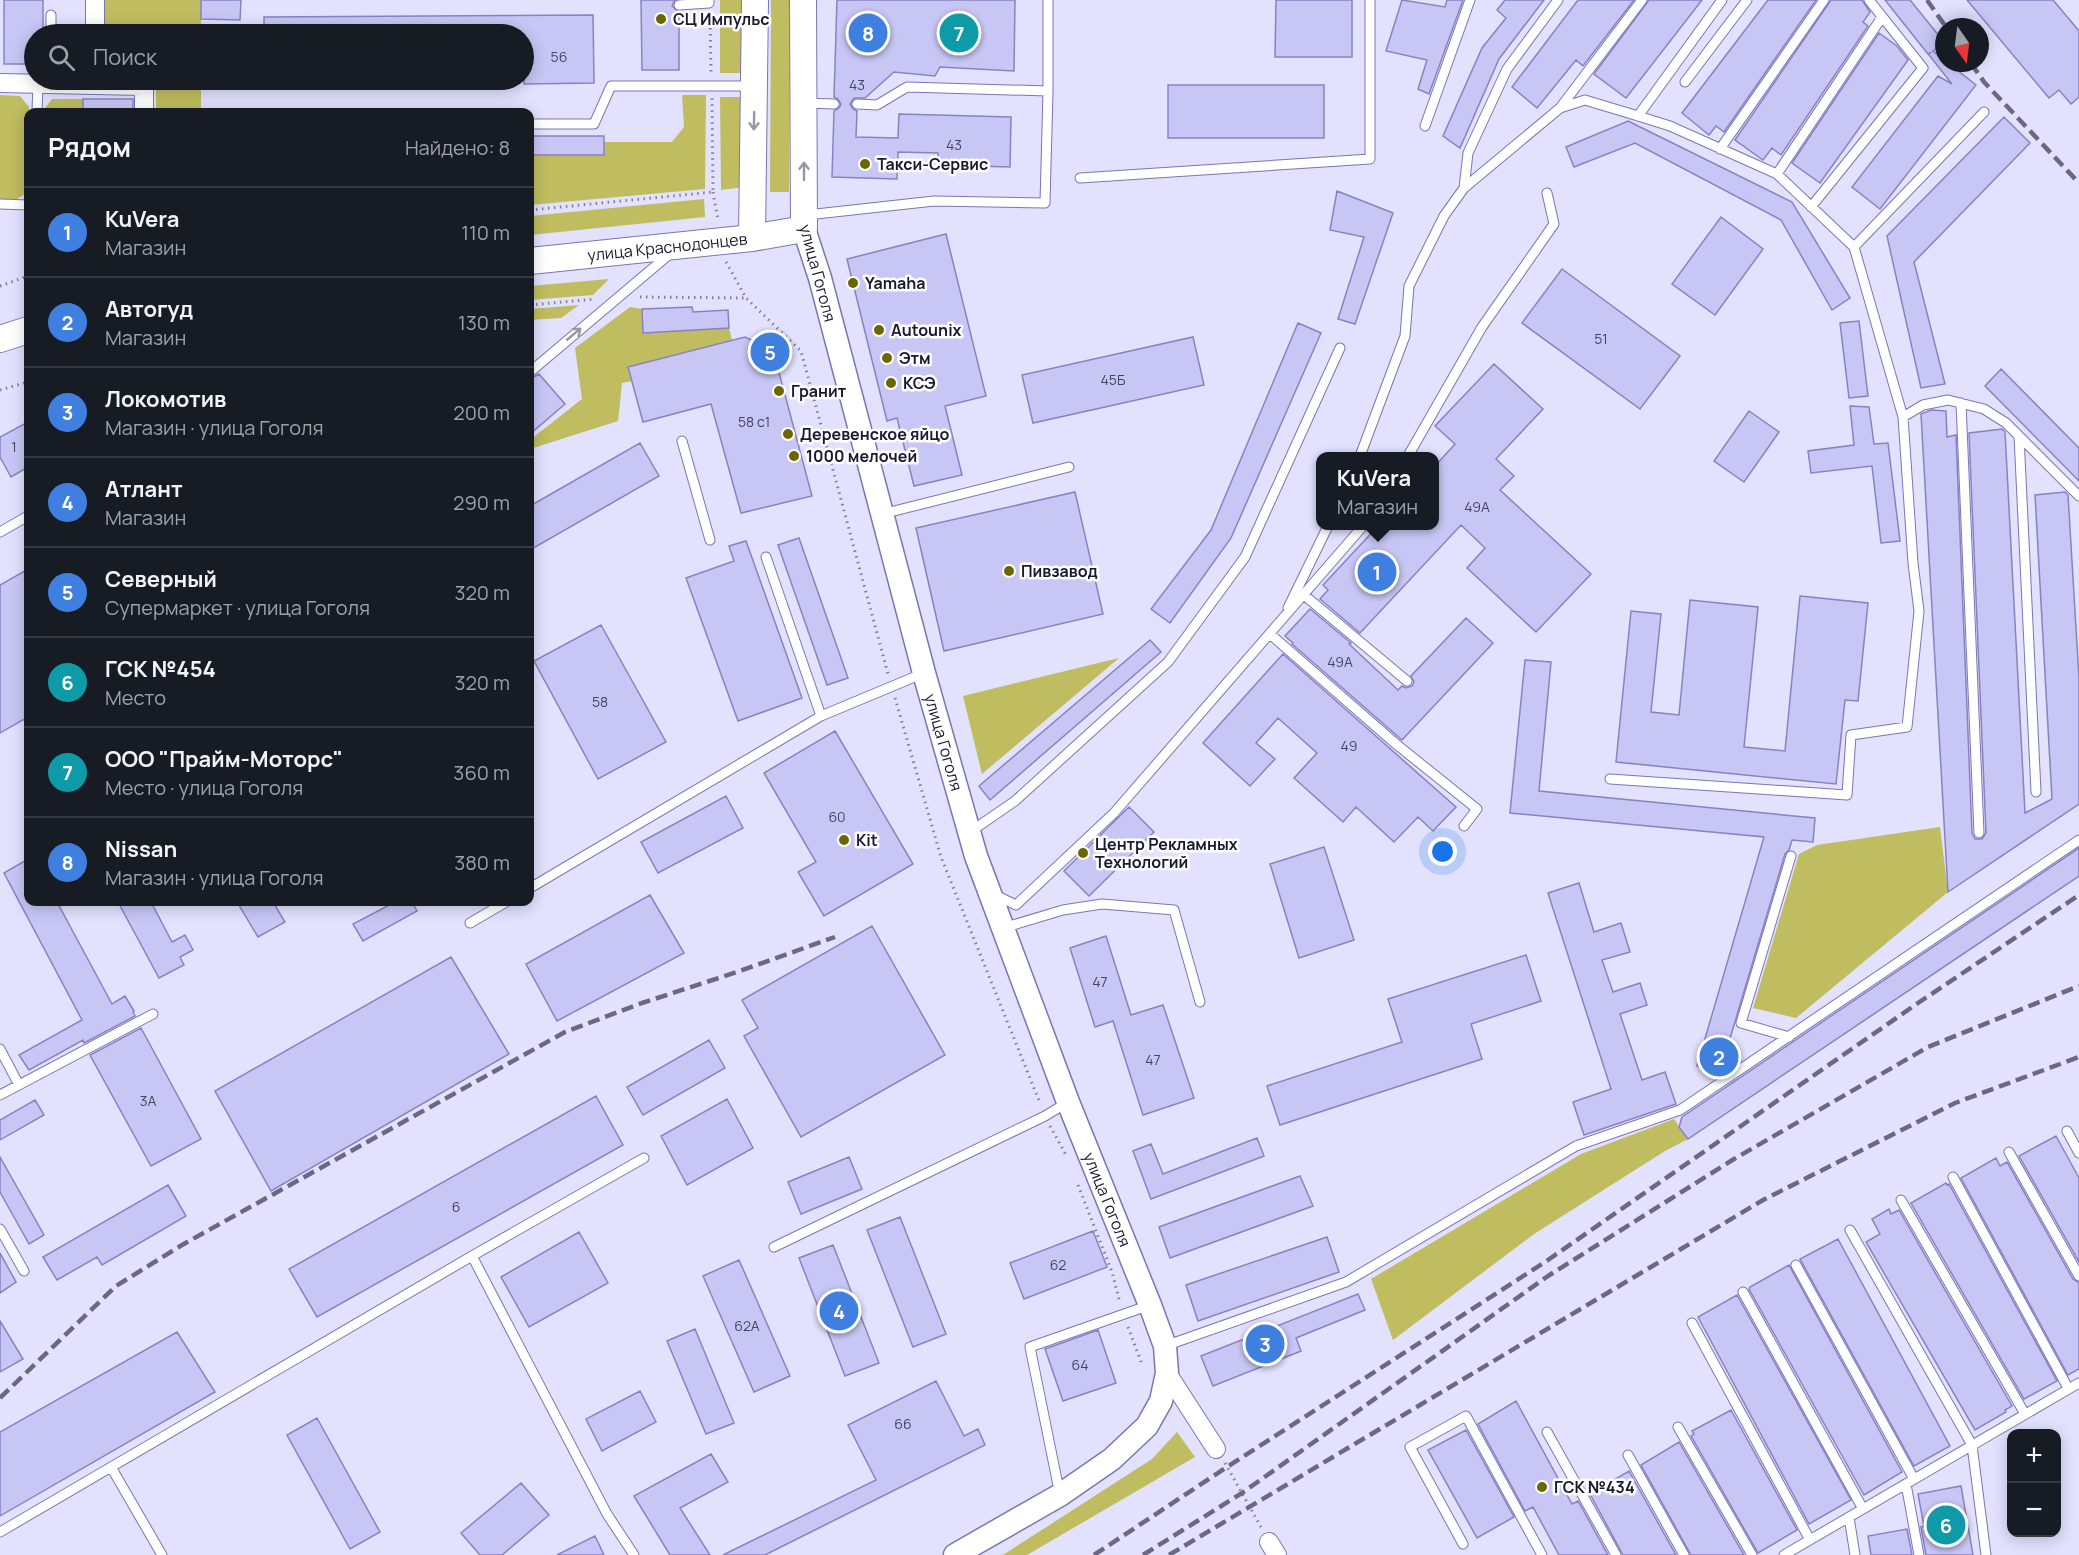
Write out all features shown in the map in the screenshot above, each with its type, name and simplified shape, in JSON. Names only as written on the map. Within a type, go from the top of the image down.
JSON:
[{"type":"main road","points":[[752,238],[755,0]]},
{"type":"main road","name":"улица Гоголя","points":[[803,0],[804,222]]},
{"type":"main road","name":"улица Краснодонцев","points":[[534,261],[752,238],[804,222]]},
{"type":"main road","points":[[0,339],[24,331]]},
{"type":"street","points":[[95,0],[95,24]]},
{"type":"street","points":[[0,82],[24,82]]},
{"type":"street","points":[[144,90],[144,108]]},
{"type":"street","name":"улица Гоголя","points":[[804,222],[924,673],[969,832],[1068,1102],[1150,1305],[1165,1346],[1167,1373],[1216,1449]]},
{"type":"street","points":[[955,1555],[1060,1495],[1112,1459],[1146,1426],[1161,1401],[1167,1373]]},
{"type":"lane","points":[[804,222],[934,201],[1045,203],[1048,0]]},
{"type":"lane","points":[[1080,178],[1370,159],[1370,0]]},
{"type":"lane","points":[[1425,126],[1470,0]]},
{"type":"lane","points":[[1464,188],[1468,153],[1507,69],[1558,0]]},
{"type":"lane","points":[[1362,452],[1405,336],[1409,286],[1444,216],[1464,188],[1560,108],[1642,0]]},
{"type":"lane","points":[[1638,116],[1722,0]]},
{"type":"lane","points":[[1685,82],[1747,0]]},
{"type":"lane","points":[[1720,149],[1824,0]]},
{"type":"lane","points":[[1811,207],[1923,68],[1869,0]]},
{"type":"lane","points":[[679,5],[709,1]]},
{"type":"lane","points":[[51,15],[51,24]]},
{"type":"lane","points":[[1777,174],[1882,17]]},
{"type":"lane","points":[[534,124],[594,124],[611,86],[755,86]]},
{"type":"lane","points":[[857,104],[877,105],[907,87],[1048,91]]},
{"type":"lane","points":[[38,108],[44,90]]},
{"type":"lane","points":[[1560,108],[1585,100],[1638,116],[1670,126],[1777,174],[1854,247],[1903,417],[1913,563],[1919,611],[1907,727],[1851,735],[1847,795],[1610,778]]},
{"type":"lane","points":[[803,103],[834,104]]},
{"type":"lane","points":[[1854,247],[1984,112]]},
{"type":"lane","points":[[1410,452],[1482,327],[1554,224],[1547,193]]},
{"type":"lane","points":[[0,204],[24,205]]},
{"type":"lane","points":[[534,369],[681,245]]},
{"type":"lane","points":[[969,832],[1015,801],[1168,662],[1245,557],[1340,348]]},
{"type":"lane","points":[[1903,417],[1923,405],[1948,400],[1984,409],[2006,423],[2079,496]]},
{"type":"lane","points":[[1961,403],[1979,833]]},
{"type":"lane","points":[[2019,436],[2036,792]]},
{"type":"lane","points":[[682,441],[710,540]]},
{"type":"lane","points":[[882,514],[1069,467]]},
{"type":"lane","points":[[0,532],[24,518]]},
{"type":"lane","points":[[1282,621],[1326,530]]},
{"type":"lane","points":[[990,893],[1016,905],[1114,813],[1360,530]]},
{"type":"lane","points":[[766,557],[821,716]]},
{"type":"lane","points":[[1305,595],[1407,681]]},
{"type":"lane","points":[[1270,634],[1396,744],[1477,809],[1464,826]]},
{"type":"lane","points":[[534,886],[821,716],[924,673]]},
{"type":"lane","points":[[1165,1346],[1346,1282],[1576,1146],[1680,1110],[2079,840]]},
{"type":"lane","points":[[1789,1037],[1741,1023],[1791,856]]},
{"type":"lane","points":[[1003,928],[1063,910],[1102,904],[1174,909],[1200,1002]]},
{"type":"lane","points":[[470,922],[499,906]]},
{"type":"lane","points":[[0,1095],[153,1014]]},
{"type":"lane","points":[[0,1049],[19,1085]]},
{"type":"lane","points":[[774,1247],[1045,1116],[1068,1102]]},
{"type":"lane","points":[[2067,1131],[2079,1153]]},
{"type":"lane","points":[[2009,1152],[2079,1276]]},
{"type":"lane","points":[[0,1532],[644,1158]]},
{"type":"lane","points":[[1953,1177],[2068,1388]]},
{"type":"lane","points":[[1901,1200],[2025,1414]]},
{"type":"lane","points":[[0,1229],[24,1270]]},
{"type":"lane","points":[[1850,1230],[1972,1445],[1986,1555]]},
{"type":"lane","points":[[472,1256],[607,1514],[634,1555]]},
{"type":"lane","points":[[1796,1265],[1910,1482],[1919,1555]]},
{"type":"lane","points":[[1743,1292],[1863,1509]]},
{"type":"lane","points":[[1060,1495],[1030,1347],[1150,1305]]},
{"type":"lane","points":[[1692,1323],[1810,1540]]},
{"type":"lane","points":[[1784,1555],[1795,1552],[1810,1540],[2079,1383]]},
{"type":"lane","points":[[1463,1544],[1410,1447],[1466,1416],[1542,1555]]},
{"type":"lane","points":[[1678,1427],[1752,1555]]},
{"type":"lane","points":[[1547,1432],[1616,1555]]},
{"type":"lane","points":[[1628,1455],[1684,1555]]},
{"type":"lane","points":[[111,1467],[162,1555]]},
{"type":"lane","points":[[1849,1517],[1856,1555]]},
{"type":"path","points":[[534,210],[714,192],[709,1]]},
{"type":"path","points":[[0,286],[24,277]]},
{"type":"path","points":[[0,390],[24,383]]},
{"type":"path","points":[[1216,1449],[1273,1549]]},
{"type":"shaded area","points":[[105,0],[201,0],[201,24],[104,24]]},
{"type":"shaded area","points":[[720,0],[741,0],[741,73],[720,73]]},
{"type":"shaded area","points":[[771,0],[790,0],[789,192],[770,192]]},
{"type":"shaded area","points":[[156,90],[201,90],[201,108],[156,108]]},
{"type":"shaded area","points":[[0,95],[20,96],[29,107],[24,108],[24,195],[17,199],[0,199]]},
{"type":"shaded area","points":[[682,95],[706,95],[705,189],[534,205],[534,155],[603,155],[604,142],[672,142],[684,127]]},
{"type":"shaded area","points":[[720,97],[743,97],[744,187],[721,190]]},
{"type":"shaded area","points":[[52,99],[83,99],[83,108],[45,108]]},
{"type":"shaded area","points":[[704,199],[705,217],[534,235],[534,216]]},
{"type":"shaded area","points":[[609,279],[593,295],[534,300],[534,286]]},
{"type":"shaded area","points":[[579,305],[561,318],[534,320],[534,309]]},
{"type":"shaded area","points":[[630,307],[642,309],[643,333],[729,328],[732,340],[629,367],[632,381],[622,383],[618,421],[534,448],[534,437],[582,399],[575,348]]},
{"type":"shaded area","points":[[1119,658],[982,774],[963,696]]},
{"type":"shaded area","points":[[1940,827],[1948,892],[1796,1018],[1753,1008],[1799,854],[1817,845]]},
{"type":"shaded area","points":[[1674,1119],[1688,1139],[1665,1151],[1534,1234],[1393,1340],[1371,1279],[1581,1154]]},
{"type":"shaded area","points":[[1177,1432],[1195,1457],[1027,1555],[1003,1555],[1152,1459]]},
{"type":"building","points":[[4,0],[43,0],[43,24],[24,24],[24,64],[4,64]]},
{"type":"building","points":[[201,0],[241,0],[240,20],[201,19]]},
{"type":"building","points":[[641,0],[675,0],[672,6],[679,12],[679,70],[642,70]]},
{"type":"building","points":[[837,0],[1015,0],[1014,71],[940,67],[935,76],[894,72],[865,98],[854,98],[850,104],[857,111],[856,137],[898,138],[899,114],[1011,117],[1010,167],[938,165],[938,153],[898,152],[897,179],[832,177],[834,111],[841,104],[834,97]]},
{"type":"building","points":[[1276,0],[1352,0],[1352,57],[1275,57]]},
{"type":"building","points":[[1402,0],[1445,7],[1447,0],[1463,0],[1429,94],[1418,89],[1427,60],[1386,51]]},
{"type":"building","points":[[1505,0],[1544,0],[1499,59],[1460,148],[1443,136],[1482,48],[1506,18],[1497,10]]},
{"type":"building","points":[[1578,0],[1634,0],[1583,66],[1576,60],[1537,108],[1512,87]]},
{"type":"building","points":[[1649,0],[1702,0],[1626,98],[1594,74]]},
{"type":"building","points":[[1768,0],[1816,0],[1724,132],[1716,126],[1709,135],[1682,113]]},
{"type":"building","points":[[1831,0],[1862,0],[1870,12],[1863,22],[1868,26],[1781,155],[1772,148],[1763,160],[1735,140]]},
{"type":"building","points":[[1885,0],[1910,0],[1935,31],[1935,49],[1933,51],[1935,63],[1929,55],[1930,53],[1928,54]]},
{"type":"building","points":[[1967,0],[2053,0],[2079,31],[2079,97],[2071,104],[2059,90],[2049,98],[1989,26],[1989,18],[1982,18]]},
{"type":"building","points":[[593,15],[594,83],[534,84],[534,24],[264,24],[264,17]]},
{"type":"building","points":[[1879,33],[1897,46],[1908,60],[1820,183],[1792,163]]},
{"type":"building","points":[[1942,72],[1959,72],[1976,85],[1880,209],[1852,187],[1938,76],[1952,84]]},
{"type":"building","points":[[1168,85],[1324,85],[1324,138],[1168,138]]},
{"type":"building","points":[[83,99],[133,99],[133,108],[83,108]]},
{"type":"building","points":[[2004,117],[2030,143],[1914,262],[1945,384],[1921,388],[1887,236]]},
{"type":"building","points":[[1628,121],[1792,202],[1850,298],[1832,310],[1781,220],[1635,143],[1574,167],[1566,147]]},
{"type":"building","points":[[534,136],[604,136],[604,155],[534,155]]},
{"type":"building","points":[[1337,191],[1393,213],[1355,324],[1338,319],[1364,237],[1330,230]]},
{"type":"building","points":[[1721,217],[1763,249],[1715,315],[1672,284]]},
{"type":"building","points":[[946,234],[986,396],[945,406],[962,475],[914,486],[897,418],[887,421],[847,259]]},
{"type":"building","points":[[1562,269],[1680,356],[1640,409],[1522,323]]},
{"type":"building","points":[[692,307],[693,312],[728,310],[729,328],[643,333],[642,309]]},
{"type":"building","points":[[1859,321],[1868,396],[1849,398],[1840,323]]},
{"type":"building","points":[[1298,323],[1321,333],[1231,538],[1170,623],[1151,609],[1211,530]]},
{"type":"building","points":[[745,337],[773,350],[812,496],[741,513],[711,404],[643,422],[628,367]]},
{"type":"building","points":[[1193,337],[1204,385],[1033,423],[1022,375]]},
{"type":"building","points":[[1494,364],[1543,409],[1496,459],[1514,476],[1500,490],[1591,574],[1536,632],[1467,568],[1485,548],[1461,525],[1360,633],[1320,599],[1328,590],[1323,585],[1374,530],[1439,530],[1439,462],[1455,444],[1435,426]]},
{"type":"building","points":[[2001,369],[2079,448],[2079,481],[1985,386]]},
{"type":"building","points":[[539,374],[565,404],[534,431],[534,377]]},
{"type":"building","points":[[1850,406],[1869,407],[1874,444],[1888,443],[1900,541],[1881,543],[1872,466],[1811,473],[1808,451],[1854,445]]},
{"type":"building","points":[[1931,410],[1946,411],[1947,437],[1956,435],[1972,833],[1975,839],[1982,839],[1986,833],[1969,433],[2002,429],[2005,432],[2025,813],[2052,799],[2035,495],[2065,492],[2068,495],[2079,678],[2079,804],[1948,892],[1921,414]]},
{"type":"building","points":[[1749,411],[1779,432],[1744,482],[1714,461]]},
{"type":"building","points":[[24,424],[24,469],[11,477],[0,457],[0,437]]},
{"type":"building","points":[[640,443],[659,476],[534,548],[534,504]]},
{"type":"building","name":"Пивзавод","points":[[1075,492],[1103,614],[944,651],[916,528]]},
{"type":"building","points":[[799,538],[848,678],[827,685],[778,545]]},
{"type":"building","points":[[746,541],[802,698],[738,721],[686,578],[734,561],[729,546]]},
{"type":"building","points":[[24,571],[24,719],[0,733],[0,585]]},
{"type":"building","points":[[1800,596],[1868,603],[1858,701],[1845,700],[1836,784],[1616,762],[1631,611],[1661,614],[1651,712],[1679,715],[1690,600],[1758,607],[1744,747],[1785,751]]},
{"type":"building","points":[[1310,609],[1351,643],[1349,644],[1398,690],[1402,686],[1406,688],[1412,686],[1414,682],[1411,676],[1466,618],[1493,643],[1402,740],[1285,636]]},
{"type":"building","points":[[601,625],[666,742],[598,779],[534,661]]},
{"type":"building","points":[[1150,640],[1161,652],[990,800],[979,786]]},
{"type":"building","points":[[1283,654],[1456,807],[1433,831],[1418,817],[1394,842],[1356,807],[1343,822],[1294,778],[1317,753],[1278,718],[1256,743],[1275,759],[1250,786],[1203,743]]},
{"type":"building","points":[[1525,660],[1551,662],[1539,791],[1815,818],[1813,842],[1792,840],[1785,854],[1720,1072],[1697,1066],[1764,837],[1510,813]]},
{"type":"building","points":[[835,731],[913,864],[824,916],[798,872],[816,862],[764,773]]},
{"type":"building","points":[[726,796],[743,828],[658,873],[641,842]]},
{"type":"building","points":[[1129,807],[1154,832],[1089,896],[1064,871]]},
{"type":"building","points":[[1324,847],[1354,940],[1299,958],[1270,864]]},
{"type":"building","points":[[2079,848],[2079,876],[1688,1139],[1679,1127],[1682,1117]]},
{"type":"building","points":[[24,861],[24,906],[59,906],[112,1004],[125,996],[135,1016],[84,1043],[83,1040],[29,1070],[19,1055],[82,1020],[4,873]]},
{"type":"building","points":[[1579,883],[1594,932],[1621,923],[1630,952],[1602,960],[1613,992],[1640,983],[1647,1005],[1620,1014],[1642,1080],[1665,1072],[1676,1104],[1584,1135],[1573,1102],[1611,1089],[1548,893]]},
{"type":"building","points":[[650,895],[684,953],[557,1021],[526,964]]},
{"type":"building","points":[[120,906],[153,906],[172,942],[185,935],[193,950],[180,957],[184,965],[159,978]]},
{"type":"building","points":[[239,906],[275,906],[285,922],[258,937]]},
{"type":"building","points":[[387,906],[414,906],[417,911],[363,941],[353,924]]},
{"type":"building","points":[[872,926],[945,1055],[801,1137],[744,1036],[758,1028],[742,1000]]},
{"type":"building","points":[[1106,936],[1131,1015],[1163,1005],[1194,1098],[1143,1115],[1113,1021],[1095,1027],[1070,948]]},
{"type":"building","points":[[1526,955],[1541,1001],[1471,1024],[1482,1059],[1280,1125],[1267,1086],[1402,1042],[1388,999]]},
{"type":"building","points":[[451,957],[509,1054],[271,1191],[215,1091]]},
{"type":"building","points":[[141,1028],[201,1139],[151,1166],[90,1055]]},
{"type":"building","points":[[709,1040],[725,1068],[643,1115],[627,1087]]},
{"type":"building","points":[[596,1096],[623,1145],[317,1317],[289,1269]]},
{"type":"building","points":[[727,1099],[753,1148],[687,1185],[661,1136]]},
{"type":"building","points":[[35,1100],[44,1115],[0,1140],[0,1120]]},
{"type":"building","points":[[2056,1136],[2079,1178],[2079,1262],[2019,1156]]},
{"type":"building","points":[[1257,1138],[1264,1156],[1151,1199],[1133,1151],[1151,1144],[1163,1174]]},
{"type":"building","points":[[0,1157],[44,1235],[29,1244],[0,1192]]},
{"type":"building","points":[[849,1157],[862,1189],[801,1214],[788,1182]]},
{"type":"building","points":[[1996,1158],[2000,1166],[2007,1162],[2073,1279],[2079,1283],[2079,1369],[2068,1375],[1961,1178]]},
{"type":"building","points":[[1300,1176],[1313,1206],[1170,1258],[1159,1227]]},
{"type":"building","points":[[1946,1183],[1949,1184],[2057,1381],[2024,1399],[1911,1203]]},
{"type":"building","points":[[168,1185],[186,1216],[102,1265],[97,1257],[57,1280],[43,1257]]},
{"type":"building","points":[[1889,1209],[1891,1214],[1899,1210],[2012,1406],[1975,1430],[1866,1242],[1880,1234],[1872,1219]]},
{"type":"building","points":[[900,1217],[946,1334],[913,1347],[867,1230]]},
{"type":"building","points":[[1093,1231],[1107,1267],[1024,1299],[1010,1263]]},
{"type":"building","points":[[579,1232],[608,1283],[529,1327],[501,1277]]},
{"type":"building","points":[[1327,1237],[1339,1272],[1198,1321],[1186,1285]]},
{"type":"building","points":[[1838,1239],[1950,1446],[1914,1466],[1800,1259]]},
{"type":"building","points":[[833,1245],[879,1363],[845,1376],[799,1258]]},
{"type":"building","points":[[0,1253],[16,1282],[0,1293]]},
{"type":"building","points":[[739,1260],[790,1376],[754,1392],[703,1276]]},
{"type":"building","points":[[1789,1265],[1902,1472],[1864,1495],[1749,1289]]},
{"type":"building","points":[[1358,1294],[1365,1310],[1296,1338],[1301,1351],[1213,1386],[1201,1356]]},
{"type":"building","points":[[1737,1295],[1851,1500],[1809,1524],[1698,1317]]},
{"type":"building","points":[[0,1321],[23,1359],[0,1372]]},
{"type":"building","points":[[695,1329],[734,1423],[706,1434],[667,1341]]},
{"type":"building","points":[[1098,1330],[1116,1383],[1063,1401],[1045,1349]]},
{"type":"building","points":[[177,1332],[215,1392],[0,1516],[0,1432]]},
{"type":"building","points":[[936,1381],[964,1436],[978,1429],[985,1445],[765,1555],[723,1555],[876,1480],[848,1425]]},
{"type":"building","points":[[640,1391],[656,1422],[602,1451],[586,1419]]},
{"type":"building","name":"ГСК №434","points":[[1516,1401],[1572,1504],[1578,1501],[1608,1555],[1559,1555],[1533,1507],[1525,1511],[1478,1424]]},
{"type":"building","points":[[1731,1410],[1797,1530],[1758,1553],[1691,1436],[1694,1434],[1692,1431]]},
{"type":"building","points":[[317,1418],[380,1532],[350,1549],[287,1435]]},
{"type":"building","points":[[1466,1430],[1514,1517],[1477,1538],[1428,1450]]},
{"type":"building","points":[[1679,1442],[1744,1555],[1691,1555],[1641,1465]]},
{"type":"building","points":[[711,1454],[728,1482],[680,1508],[710,1555],[670,1555],[634,1496]]},
{"type":"building","points":[[1629,1471],[1676,1555],[1623,1555],[1590,1494]]},
{"type":"building","points":[[521,1483],[549,1515],[502,1555],[480,1555],[461,1533]]},
{"type":"building","points":[[1961,1486],[1973,1555],[1926,1555],[1918,1494]]},
{"type":"building","points":[[1907,1529],[1912,1555],[1871,1555],[1868,1536]]},
{"type":"building","points":[[595,1536],[604,1555],[557,1555]]},
{"type":"railway","points":[[1927,0],[1940,18]]},
{"type":"railway","points":[[1977,72],[2079,183]]},
{"type":"railway","points":[[1094,1555],[1548,1260],[1918,1003],[2079,895]]},
{"type":"railway","points":[[0,1398],[116,1286],[182,1245],[565,1032],[835,937]]},
{"type":"railway","points":[[1143,1555],[1242,1493],[1548,1276],[1734,1159],[1928,1047],[2079,986]]},
{"type":"railway","points":[[1169,1555],[1763,1200],[1955,1103],[2079,1057]]},
{"type":"place","name":"СЦ Импульс","points":[[661,19]]},
{"type":"place","name":"Nissan","points":[[868,33]]},
{"type":"place","name":"ООО \"Прайм-Моторс\"","points":[[959,33]]},
{"type":"place","name":"Такси-Сервис","points":[[865,164]]},
{"type":"place","name":"Yamaha","points":[[853,283]]},
{"type":"place","name":"Autounix","points":[[879,330]]},
{"type":"place","name":"Северный","points":[[770,352]]},
{"type":"place","name":"Этм","points":[[887,358]]},
{"type":"place","name":"КСЭ","points":[[891,383]]},
{"type":"place","name":"Гранит","points":[[779,391]]},
{"type":"place","name":"Деревенское яйцо","points":[[788,434]]},
{"type":"place","name":"1000 мелочей","points":[[794,456]]},
{"type":"place","name":"Пивзавод","points":[[1009,571]]},
{"type":"place","name":"KuVera","points":[[1377,572]]},
{"type":"place","name":"Kit","points":[[844,840]]},
{"type":"place","name":"Центр Рекламных Технологий","points":[[1083,853]]},
{"type":"place","name":"Автогуд","points":[[1719,1057]]},
{"type":"place","name":"Атлант","points":[[839,1311]]},
{"type":"place","name":"Локомотив","points":[[1265,1344]]},
{"type":"place","name":"ГСК №434","points":[[1542,1487]]},
{"type":"place","name":"ГСК №454","points":[[1946,1525]]}]
